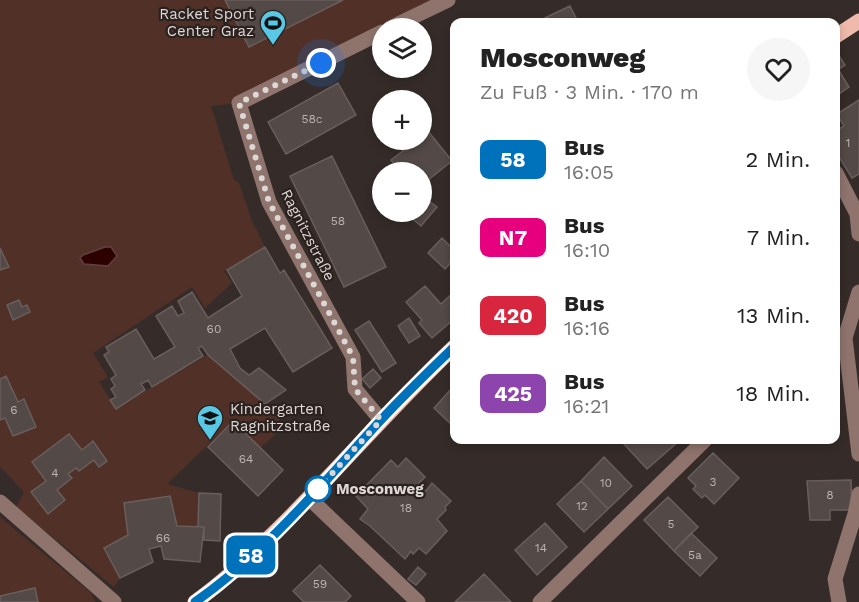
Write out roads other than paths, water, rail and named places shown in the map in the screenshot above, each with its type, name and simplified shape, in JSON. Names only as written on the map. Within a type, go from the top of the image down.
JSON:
[{"type":"main road","points":[[840,33],[859,21]]},
{"type":"main road","points":[[195,602],[224,582],[309,498],[450,350]]},
{"type":"street","points":[[411,18],[448,0]]},
{"type":"street","name":"Ragnitzstraße","points":[[372,37],[239,103],[269,202],[353,357],[355,389],[381,420]]},
{"type":"street","points":[[840,181],[857,214],[859,234]]},
{"type":"street","points":[[859,292],[840,341],[859,454]]},
{"type":"street","points":[[540,602],[701,444]]},
{"type":"street","points":[[839,602],[835,579],[859,494]]},
{"type":"street","points":[[309,498],[418,602]]},
{"type":"street","points":[[0,502],[114,602]]},
{"type":"place","name":"Racket Sport Center Graz","points":[[273,46]]},
{"type":"place","name":"Kindergarten Ragnitzstraße","points":[[210,441]]},
{"type":"place","name":"Mosconweg","points":[[318,489]]}]
